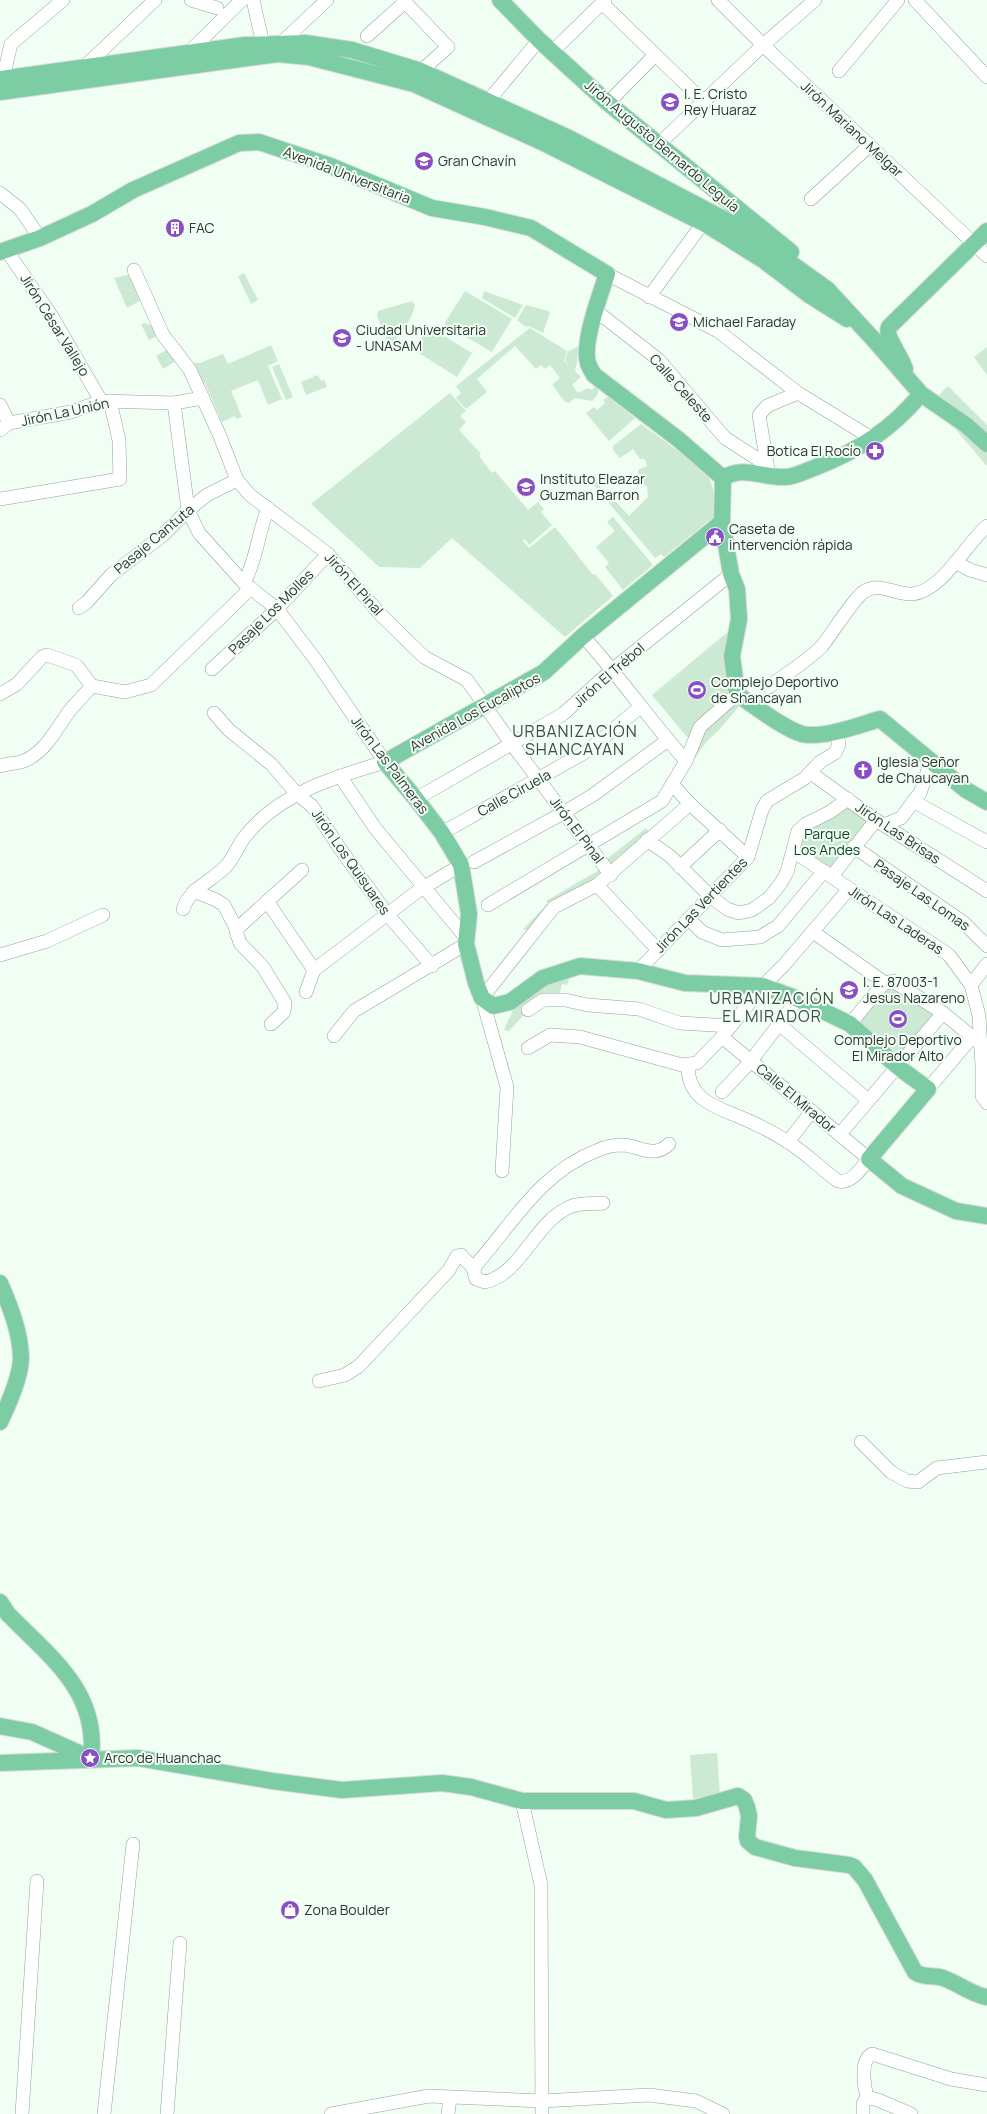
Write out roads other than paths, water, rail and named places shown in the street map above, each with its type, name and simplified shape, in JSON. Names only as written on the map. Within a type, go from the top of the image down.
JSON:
[{"type":"main road","name":"Jirón Augusto Bernardo Leguía","points":[[500,0],[539,40],[608,103],[658,145],[774,237],[800,260],[827,289]]},
{"type":"main road","points":[[1,85],[80,76],[184,68],[305,43],[352,50],[421,71],[489,100],[567,137],[705,217],[809,295],[834,312],[856,322]]},
{"type":"main road","points":[[80,76],[188,53],[272,49],[309,57],[416,85],[705,217],[743,229],[827,289],[920,394],[966,425],[987,444]]},
{"type":"main road","name":"Avenida Universitaria","points":[[4,251],[40,238],[92,214],[133,190],[239,143],[259,142],[328,165],[432,208],[485,217],[531,228],[607,274]]},
{"type":"main road","points":[[902,373],[902,357],[888,337],[887,331],[889,327],[987,231]]},
{"type":"main road","points":[[607,274],[595,310],[587,348],[588,364],[594,374],[724,473],[768,470],[786,477],[829,462],[873,439],[906,412],[920,394]]},
{"type":"main road","points":[[724,473],[722,522],[731,574],[737,589],[739,619],[732,656],[737,694],[786,726],[802,734],[824,734],[880,720],[966,790],[987,802]]},
{"type":"main road","name":"Avenida Los Eucaliptos","points":[[385,762],[486,707],[544,672],[583,636],[722,522]]},
{"type":"main road","name":"Jirón Las Palmeras","points":[[385,762],[467,864],[469,914],[466,942],[476,983],[482,998]]},
{"type":"main road","points":[[482,998],[493,1006],[510,1002],[542,978],[580,966],[638,970],[685,983],[763,986],[798,999],[850,1024],[898,1067],[928,1089],[869,1159],[902,1186],[956,1211],[987,1216]]},
{"type":"main road","points":[[0,1283],[14,1316],[21,1358],[12,1398],[0,1422]]},
{"type":"main road","points":[[0,1602],[8,1614],[68,1674],[83,1700],[92,1727],[93,1740],[91,1758]]},
{"type":"main road","points":[[0,1726],[32,1732],[91,1758]]},
{"type":"main road","points":[[49,1760],[57,1749],[54,1742]]},
{"type":"main road","points":[[0,1763],[91,1758],[138,1758],[272,1781],[342,1790],[442,1783],[471,1787],[522,1801],[634,1802],[666,1810],[696,1808],[738,1796],[744,1800],[748,1811],[747,1837],[751,1845],[759,1849],[795,1858],[841,1863],[854,1867],[865,1880],[915,1972],[920,1975],[942,1977],[979,1995],[987,1997]]},
{"type":"street","points":[[1,85],[11,44],[63,0]]},
{"type":"street","points":[[80,76],[155,0]]},
{"type":"street","points":[[191,0],[218,9]]},
{"type":"street","points":[[184,68],[188,53],[218,9],[242,0]]},
{"type":"street","points":[[253,0],[272,49],[327,0]]},
{"type":"street","name":"Jirón Mariano Melgar","points":[[720,0],[763,45],[987,256]]},
{"type":"street","points":[[658,145],[763,45],[815,0]]},
{"type":"street","points":[[839,71],[898,0]]},
{"type":"street","points":[[914,0],[987,77]]},
{"type":"street","points":[[367,36],[404,1],[448,47],[421,71]]},
{"type":"street","points":[[552,52],[603,2],[704,102]]},
{"type":"street","points":[[489,100],[539,40]]},
{"type":"street","points":[[608,103],[655,55]]},
{"type":"street","points":[[811,199],[869,146]]},
{"type":"street","points":[[0,192],[7,196],[20,210],[40,238]]},
{"type":"street","points":[[649,297],[705,217]]},
{"type":"street","name":"Jirón César Vallejo","points":[[0,499],[120,479],[119,440],[106,401],[53,318],[4,251]]},
{"type":"street","name":"Jirón El Pinal","points":[[134,270],[162,335],[190,370],[237,480],[250,496],[328,554],[385,620],[424,657],[467,680],[511,743],[611,875]]},
{"type":"street","points":[[607,274],[649,297],[718,331],[798,393],[873,439]]},
{"type":"street","name":"Calle Celeste","points":[[595,310],[659,360],[725,438],[768,470]]},
{"type":"street","points":[[768,470],[759,415],[761,410],[767,406],[798,393]]},
{"type":"street","name":"Jirón La Unión","points":[[4,427],[71,412],[106,401],[174,403],[203,398]]},
{"type":"street","name":"Jirón Las Palmeras","points":[[174,403],[188,510],[199,533],[247,585],[277,609],[315,659],[385,762]]},
{"type":"street","points":[[0,405],[4,427]]},
{"type":"street","name":"Pasaje Cantuta","points":[[79,608],[87,602],[111,575],[163,535],[188,510],[207,495],[237,480]]},
{"type":"street","points":[[0,694],[17,684],[42,657],[47,655],[76,665],[92,686],[125,692],[151,685],[247,585],[253,567],[261,526],[268,508]]},
{"type":"street","points":[[769,687],[821,647],[864,591],[883,587],[895,593],[913,594],[929,587],[955,562],[987,526]]},
{"type":"street","name":"Pasaje Los Molles","points":[[212,669],[277,609],[328,554]]},
{"type":"street","points":[[955,562],[970,570],[987,574]]},
{"type":"street","name":"Jirón El Trébol","points":[[416,799],[563,714],[613,669],[731,574]]},
{"type":"street","points":[[583,636],[613,669],[640,707],[686,761]]},
{"type":"street","points":[[0,766],[24,761],[34,755],[48,742],[71,709],[92,686]]},
{"type":"street","points":[[488,904],[662,801],[686,761],[700,727],[737,694]]},
{"type":"street","name":"Calle Ciruela","points":[[442,833],[539,780],[589,750],[640,707]]},
{"type":"street","name":"Jirón Los Quisuares","points":[[214,713],[229,730],[271,764],[297,794],[312,806],[341,850],[388,915],[432,966]]},
{"type":"street","name":"Jirón Las Vertientes","points":[[638,970],[712,897],[748,857],[762,810],[767,801],[811,774],[820,762],[835,752],[838,748],[836,730]]},
{"type":"street","points":[[306,992],[314,970],[424,887],[564,813],[593,795],[668,740]]},
{"type":"street","points":[[689,919],[702,932],[722,940],[760,937],[778,926],[880,822],[901,818],[920,793],[931,761]]},
{"type":"street","name":"Avenida Los Eucaliptos","points":[[183,909],[186,901],[194,891],[228,865],[244,837],[264,818],[297,794],[340,776],[385,762]]},
{"type":"street","name":"Jirón Las Brisas","points":[[811,774],[880,822],[987,891]]},
{"type":"street","points":[[334,1036],[354,1011],[432,966],[466,942],[424,887],[375,828],[340,776]]},
{"type":"street","points":[[672,784],[690,804],[748,857]]},
{"type":"street","points":[[646,840],[670,856],[712,897],[727,909],[739,913],[752,910],[769,898],[781,883],[793,852],[798,831],[806,824],[830,812],[848,799]]},
{"type":"street","points":[[914,801],[987,842]]},
{"type":"street","points":[[482,998],[554,907],[597,886],[611,875],[646,840],[690,804]]},
{"type":"street","points":[[680,867],[720,830]]},
{"type":"street","name":"Pasaje Las Lomas","points":[[854,847],[963,922],[987,946]]},
{"type":"street","name":"Jirón Las Laderas","points":[[793,852],[949,956],[971,985],[978,1016],[976,1040],[982,1096],[987,1103]]},
{"type":"street","points":[[271,1024],[284,1012],[285,1003],[263,967],[240,943],[236,936],[237,930],[302,870]]},
{"type":"street","points":[[597,886],[658,950]]},
{"type":"street","points":[[528,1048],[550,1035],[580,1037],[682,1066],[697,1063],[722,1037],[763,986],[784,965],[849,889]]},
{"type":"street","points":[[194,891],[224,905],[237,930]]},
{"type":"street","points":[[267,901],[314,970]]},
{"type":"street","points":[[0,955],[47,941],[103,915]]},
{"type":"street","points":[[813,932],[885,983]]},
{"type":"street","points":[[971,985],[987,964]]},
{"type":"street","points":[[850,1024],[885,983],[894,981],[943,1013],[976,1040],[928,1089]]},
{"type":"street","name":"Jirón Las Palmeras","points":[[482,998],[507,1087],[502,1171]]},
{"type":"street","points":[[722,1092],[751,1060],[798,999]]},
{"type":"street","points":[[528,1010],[544,1000],[565,1000],[588,1005],[639,1009],[679,1023],[731,1026]]},
{"type":"street","points":[[840,1134],[943,1013]]},
{"type":"street","points":[[779,1024],[868,1100]]},
{"type":"street","name":"Calle El Mirador","points":[[722,1037],[869,1159]]},
{"type":"street","points":[[688,1065],[690,1081],[696,1092],[712,1107],[742,1118],[788,1142],[838,1182],[844,1182],[855,1175],[869,1159]]},
{"type":"street","points":[[788,1142],[812,1111]]},
{"type":"street","points":[[603,1203],[574,1206],[555,1216],[541,1229],[503,1274],[497,1278],[485,1282],[478,1281],[474,1276],[474,1269],[541,1186],[570,1165],[586,1155],[609,1147],[630,1146],[654,1152],[662,1150],[669,1144]]},
{"type":"street","points":[[319,1381],[345,1375],[359,1366],[449,1270],[457,1256],[461,1255],[474,1269]]},
{"type":"street","points":[[861,1442],[891,1472],[907,1482],[918,1482],[938,1468],[987,1462]]},
{"type":"street","points":[[522,1801],[541,1885],[542,2107]]},
{"type":"street","points":[[104,2114],[133,1844]]},
{"type":"street","points":[[22,2114],[37,1881]]},
{"type":"street","points":[[166,2114],[180,1943]]},
{"type":"street","points":[[863,2114],[863,2104],[867,2097],[864,2088],[865,2062],[867,2056],[872,2054],[951,2079],[987,2085]]},
{"type":"street","points":[[331,2114],[429,2096],[542,2107],[649,2096],[696,2101],[723,2114]]},
{"type":"street","points":[[867,2097],[878,2100],[909,2114]]},
{"type":"street","points":[[448,2114],[450,2098]]},
{"type":"place","name":"I. E. Cristo Rey Huaraz","points":[[670,102]]},
{"type":"place","name":"Gran Chavín","points":[[424,161]]},
{"type":"place","name":"FAC","points":[[175,228]]},
{"type":"place","name":"Michael Faraday","points":[[679,322]]},
{"type":"place","name":"Ciudad Universitaria - UNASAM","points":[[342,338]]},
{"type":"place","name":"Botica El Rocío","points":[[875,451]]},
{"type":"place","name":"Instituto Eleazar Guzman Barron","points":[[526,487]]},
{"type":"place","name":"Caseta de intervención rápida","points":[[715,537]]},
{"type":"place","name":"Complejo Deportivo de Shancayan","points":[[697,690]]},
{"type":"place","name":"Iglesia Señor de Chaucayan","points":[[863,770]]},
{"type":"place","name":"I. E. 87003-1 Jesus Nazareno","points":[[849,990]]},
{"type":"place","name":"Complejo Deportivo El Mirador Alto","points":[[898,1019]]},
{"type":"place","name":"Arco de Huanchac","points":[[90,1758]]},
{"type":"place","name":"Zona Boulder","points":[[290,1910]]},
{"type":"district","name":"URBANIZACIÓN SHANCAYAN","points":[[575,740]]},
{"type":"district","name":"URBANIZACIÓN EL MIRADOR","points":[[772,1007]]},
{"type":"park label","name":"Parque Los Andes","points":[[827,842]]}]
